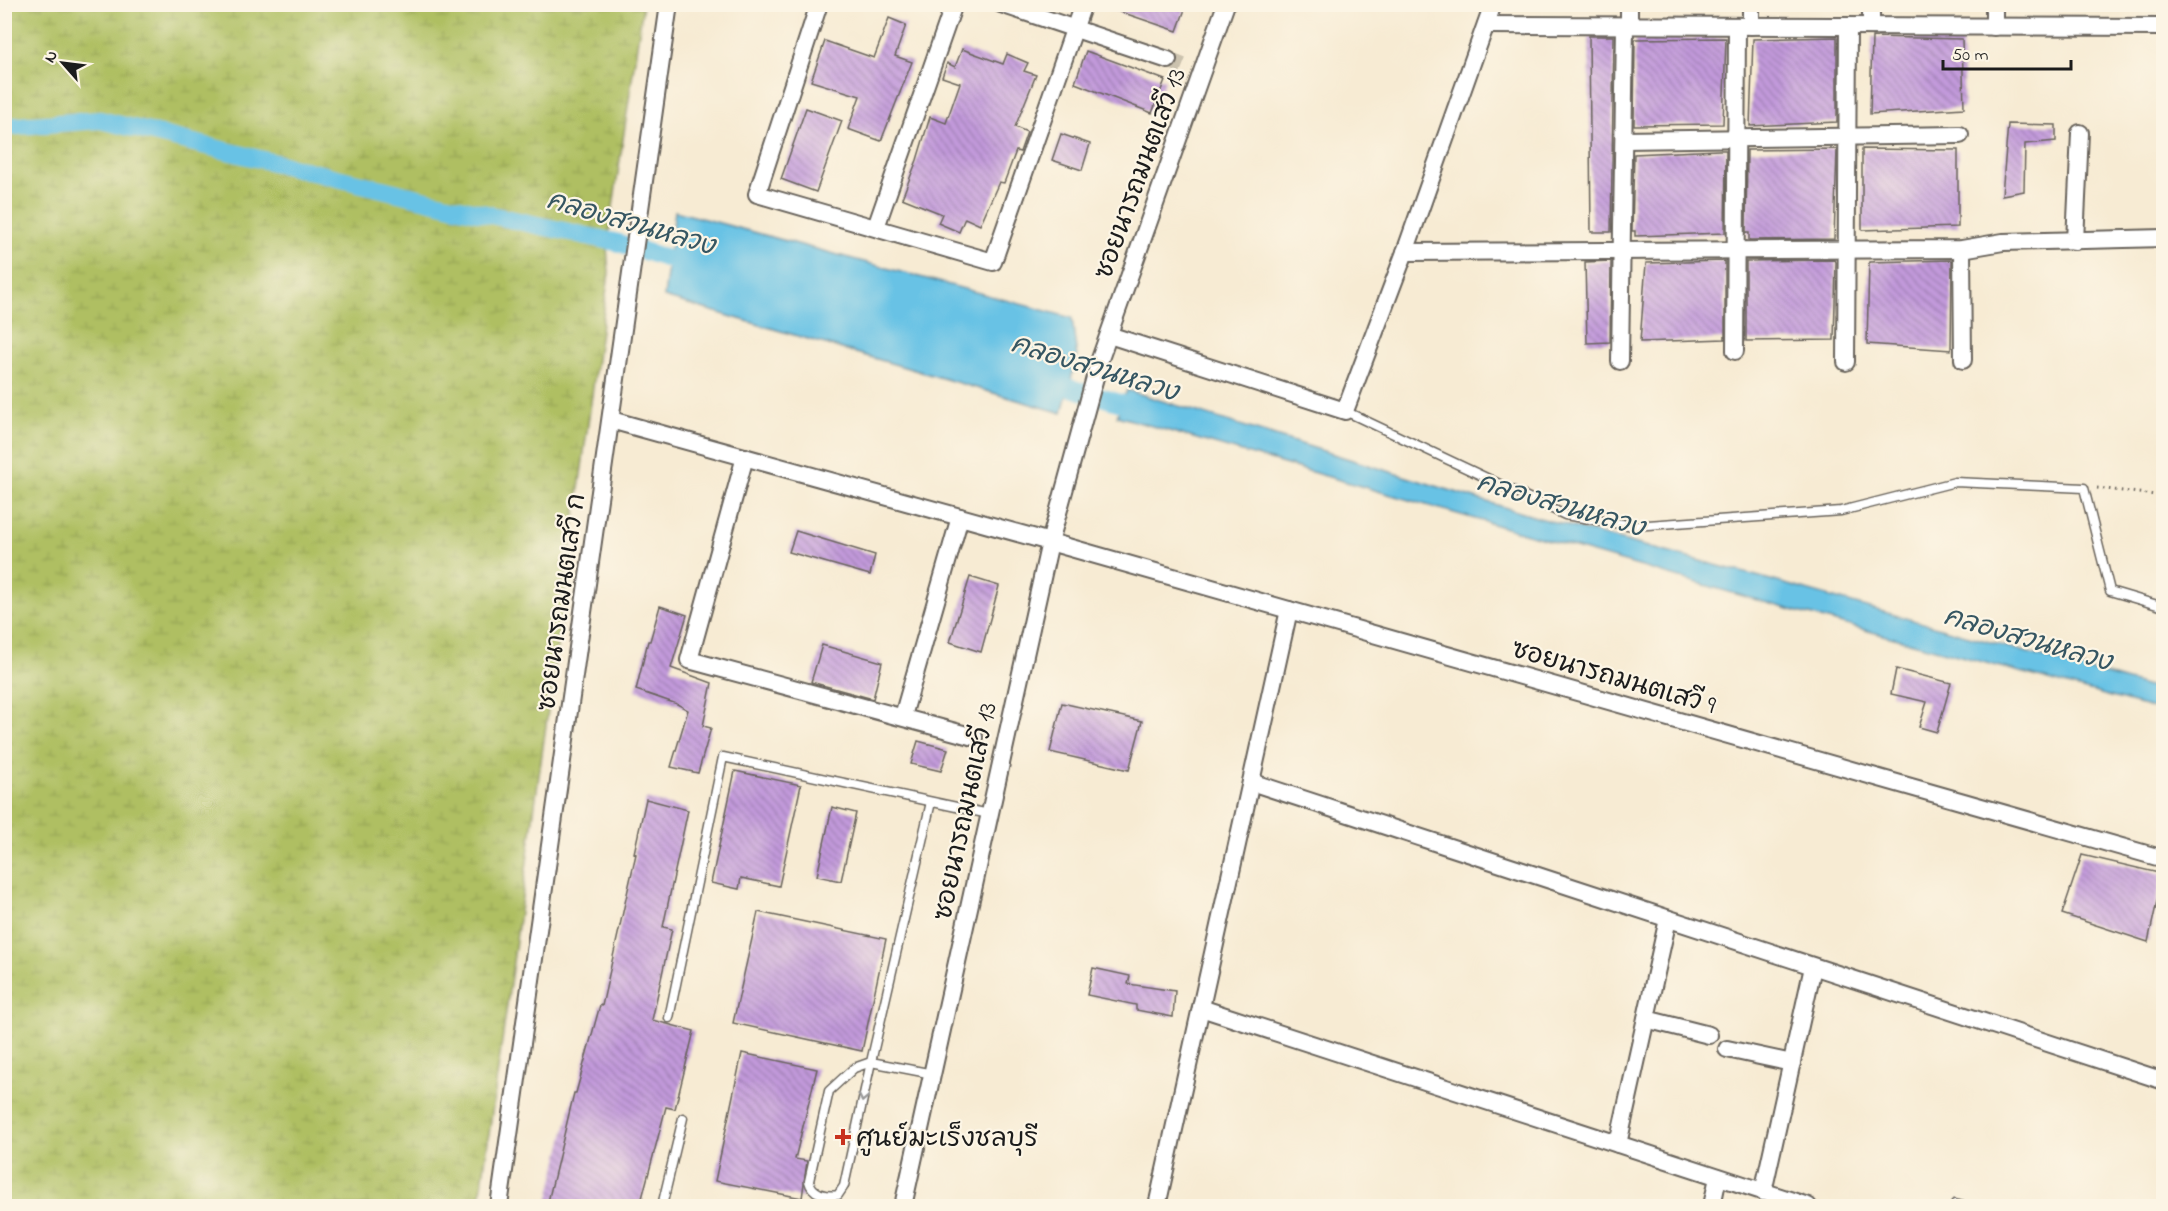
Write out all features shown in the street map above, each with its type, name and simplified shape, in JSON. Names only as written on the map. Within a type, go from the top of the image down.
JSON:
[{"type":"street","name":"ซอยนารถมนตเสวี ก","points":[[499,1206],[669,4]]},
{"type":"street","points":[[819,4],[757,194],[993,262],[1083,4]]},
{"type":"street","points":[[876,227],[954,4]]},
{"type":"street","points":[[1001,4],[1168,60]]},
{"type":"street","name":"ซอยนารถมนตเสวี 13","points":[[903,1206],[1050,542],[1100,359],[1195,70],[1226,4]]},
{"type":"street","points":[[1109,335],[1345,411],[1405,252],[1493,4]]},
{"type":"street","points":[[1620,361],[1629,4]]},
{"type":"street","points":[[1735,351],[1735,138],[1744,26],[1751,4]]},
{"type":"street","points":[[1871,4],[1871,26]]},
{"type":"street","points":[[1994,4],[1994,27]]},
{"type":"street","points":[[1486,24],[2163,27]]},
{"type":"street","points":[[1846,362],[1848,26]]},
{"type":"street","points":[[2075,241],[2080,133]]},
{"type":"street","points":[[1624,140],[1960,135]]},
{"type":"street","points":[[1405,252],[1962,249],[2003,242],[2163,238]]},
{"type":"street","points":[[1962,249],[1964,360]]},
{"type":"street","name":"ซอยนารถมนตเสวี 9","points":[[611,420],[1050,542],[2163,859]]},
{"type":"street","points":[[746,458],[688,660],[903,716],[974,737]]},
{"type":"street","points":[[903,716],[960,517]]},
{"type":"street","points":[[1157,1206],[1289,610]]},
{"type":"street","points":[[1251,782],[2163,1081]]},
{"type":"street","points":[[1618,1144],[1668,919]]},
{"type":"street","points":[[1763,1192],[1813,967]]},
{"type":"street","points":[[1201,1008],[1808,1206]]},
{"type":"street","points":[[1646,1019],[1709,1035]]},
{"type":"street","points":[[1726,1049],[1792,1063]]},
{"type":"street","points":[[1712,1206],[1718,1177]]},
{"type":"lane","points":[[1345,411],[1565,514],[1634,526],[1841,511],[1955,482],[2084,488],[2110,591],[2163,607]]},
{"type":"lane","points":[[669,1018],[723,757],[989,814]]},
{"type":"lane","points":[[931,802],[871,1062],[844,1186],[838,1196],[817,1193],[809,1181],[829,1091],[854,1068],[871,1062],[933,1074]]},
{"type":"lane","points":[[662,1206],[683,1118]]},
{"type":"lane","points":[[1954,1206],[1955,1204],[1963,1206]]},
{"type":"path","points":[[2084,488],[2115,489],[2163,496]]},
{"type":"green space","points":[[8,4],[643,5],[607,247],[609,273],[479,1206],[5,1206],[4,34]]},
{"type":"water","points":[[675,211],[1072,318],[1077,357],[1062,413],[664,297]]},
{"type":"water","points":[[1127,390],[1539,518],[1760,577],[2163,691],[2163,711],[1802,613],[1117,416]]},
{"type":"building","points":[[1110,4],[1187,4],[1177,31],[1109,8]]},
{"type":"building","points":[[889,18],[906,25],[895,56],[912,62],[881,141],[848,129],[860,96],[811,81],[825,41],[874,58]]},
{"type":"building","points":[[1589,36],[1614,36],[1611,232],[1591,232]]},
{"type":"building","points":[[1837,37],[1837,122],[1750,126],[1753,39]]},
{"type":"building","points":[[1872,37],[1962,39],[1964,108],[1870,114]]},
{"type":"building","points":[[1726,38],[1723,124],[1634,125],[1635,39]]},
{"type":"building","points":[[962,49],[1003,64],[1007,54],[1028,63],[1024,71],[1036,75],[1015,127],[1027,132],[1020,152],[1016,151],[1004,183],[999,182],[980,225],[965,218],[959,232],[938,223],[942,214],[902,198],[930,117],[946,123],[960,83],[942,77],[947,63],[955,67]]},
{"type":"building","points":[[1086,51],[1165,80],[1152,113],[1075,83]]},
{"type":"building","points":[[806,108],[842,121],[816,192],[781,179]]},
{"type":"building","points":[[2008,124],[2056,125],[2056,141],[2025,144],[2024,191],[2002,195]]},
{"type":"building","points":[[1061,134],[1090,144],[1082,170],[1052,160]]},
{"type":"building","points":[[1837,149],[1834,239],[1749,240],[1749,233],[1746,233],[1747,150]]},
{"type":"building","points":[[1862,149],[1958,150],[1958,227],[1862,230]]},
{"type":"building","points":[[1726,150],[1725,233],[1635,236],[1635,231],[1632,231],[1634,154]]},
{"type":"building","points":[[1834,260],[1836,262],[1834,340],[1746,341],[1746,261]]},
{"type":"building","points":[[1952,260],[1951,350],[1867,344],[1869,262]]},
{"type":"building","points":[[1611,261],[1610,342],[1587,343],[1585,262]]},
{"type":"building","points":[[1725,261],[1725,339],[1640,342],[1646,263]]},
{"type":"building","points":[[796,531],[875,555],[870,575],[789,552]]},
{"type":"building","points":[[970,577],[999,586],[981,652],[950,642]]},
{"type":"building","points":[[660,606],[687,615],[671,668],[712,683],[703,726],[711,728],[698,773],[671,767],[688,710],[636,690],[648,641],[650,641]]},
{"type":"building","points":[[822,645],[882,662],[873,699],[811,682]]},
{"type":"building","points":[[1896,669],[1951,683],[1937,732],[1919,727],[1927,702],[1891,694]]},
{"type":"building","points":[[1062,703],[1142,721],[1129,770],[1050,752]]},
{"type":"building","points":[[918,741],[948,749],[941,771],[911,764]]},
{"type":"building","points":[[735,771],[801,785],[779,886],[741,878],[739,889],[711,883]]},
{"type":"building","points":[[646,799],[688,810],[663,927],[672,929],[652,1020],[694,1031],[675,1109],[666,1107],[640,1206],[547,1206],[574,1093],[576,1093],[600,1005],[602,1006]]},
{"type":"building","points":[[832,807],[856,813],[841,881],[817,876]]},
{"type":"building","points":[[2082,855],[2163,874],[2148,942],[2062,914]]},
{"type":"building","points":[[758,912],[886,939],[862,1051],[733,1023]]},
{"type":"building","points":[[1093,968],[1130,976],[1128,984],[1175,991],[1173,1017],[1136,1010],[1136,1005],[1087,995]]},
{"type":"building","points":[[742,1053],[817,1069],[795,1159],[807,1161],[802,1198],[715,1181]]},
{"type":"waterway","name":"คลองสวนหลวง","points":[[4,127],[100,120],[468,210],[619,243],[693,267]]},
{"type":"waterway","name":"คลองสวนหลวง","points":[[1044,380],[1144,410]]},
{"type":"tunnel","points":[[1168,60],[1188,68]]},
{"type":"place","name":"ศูนย์มะเร็งชลบุรี","points":[[843,1137]]}]
